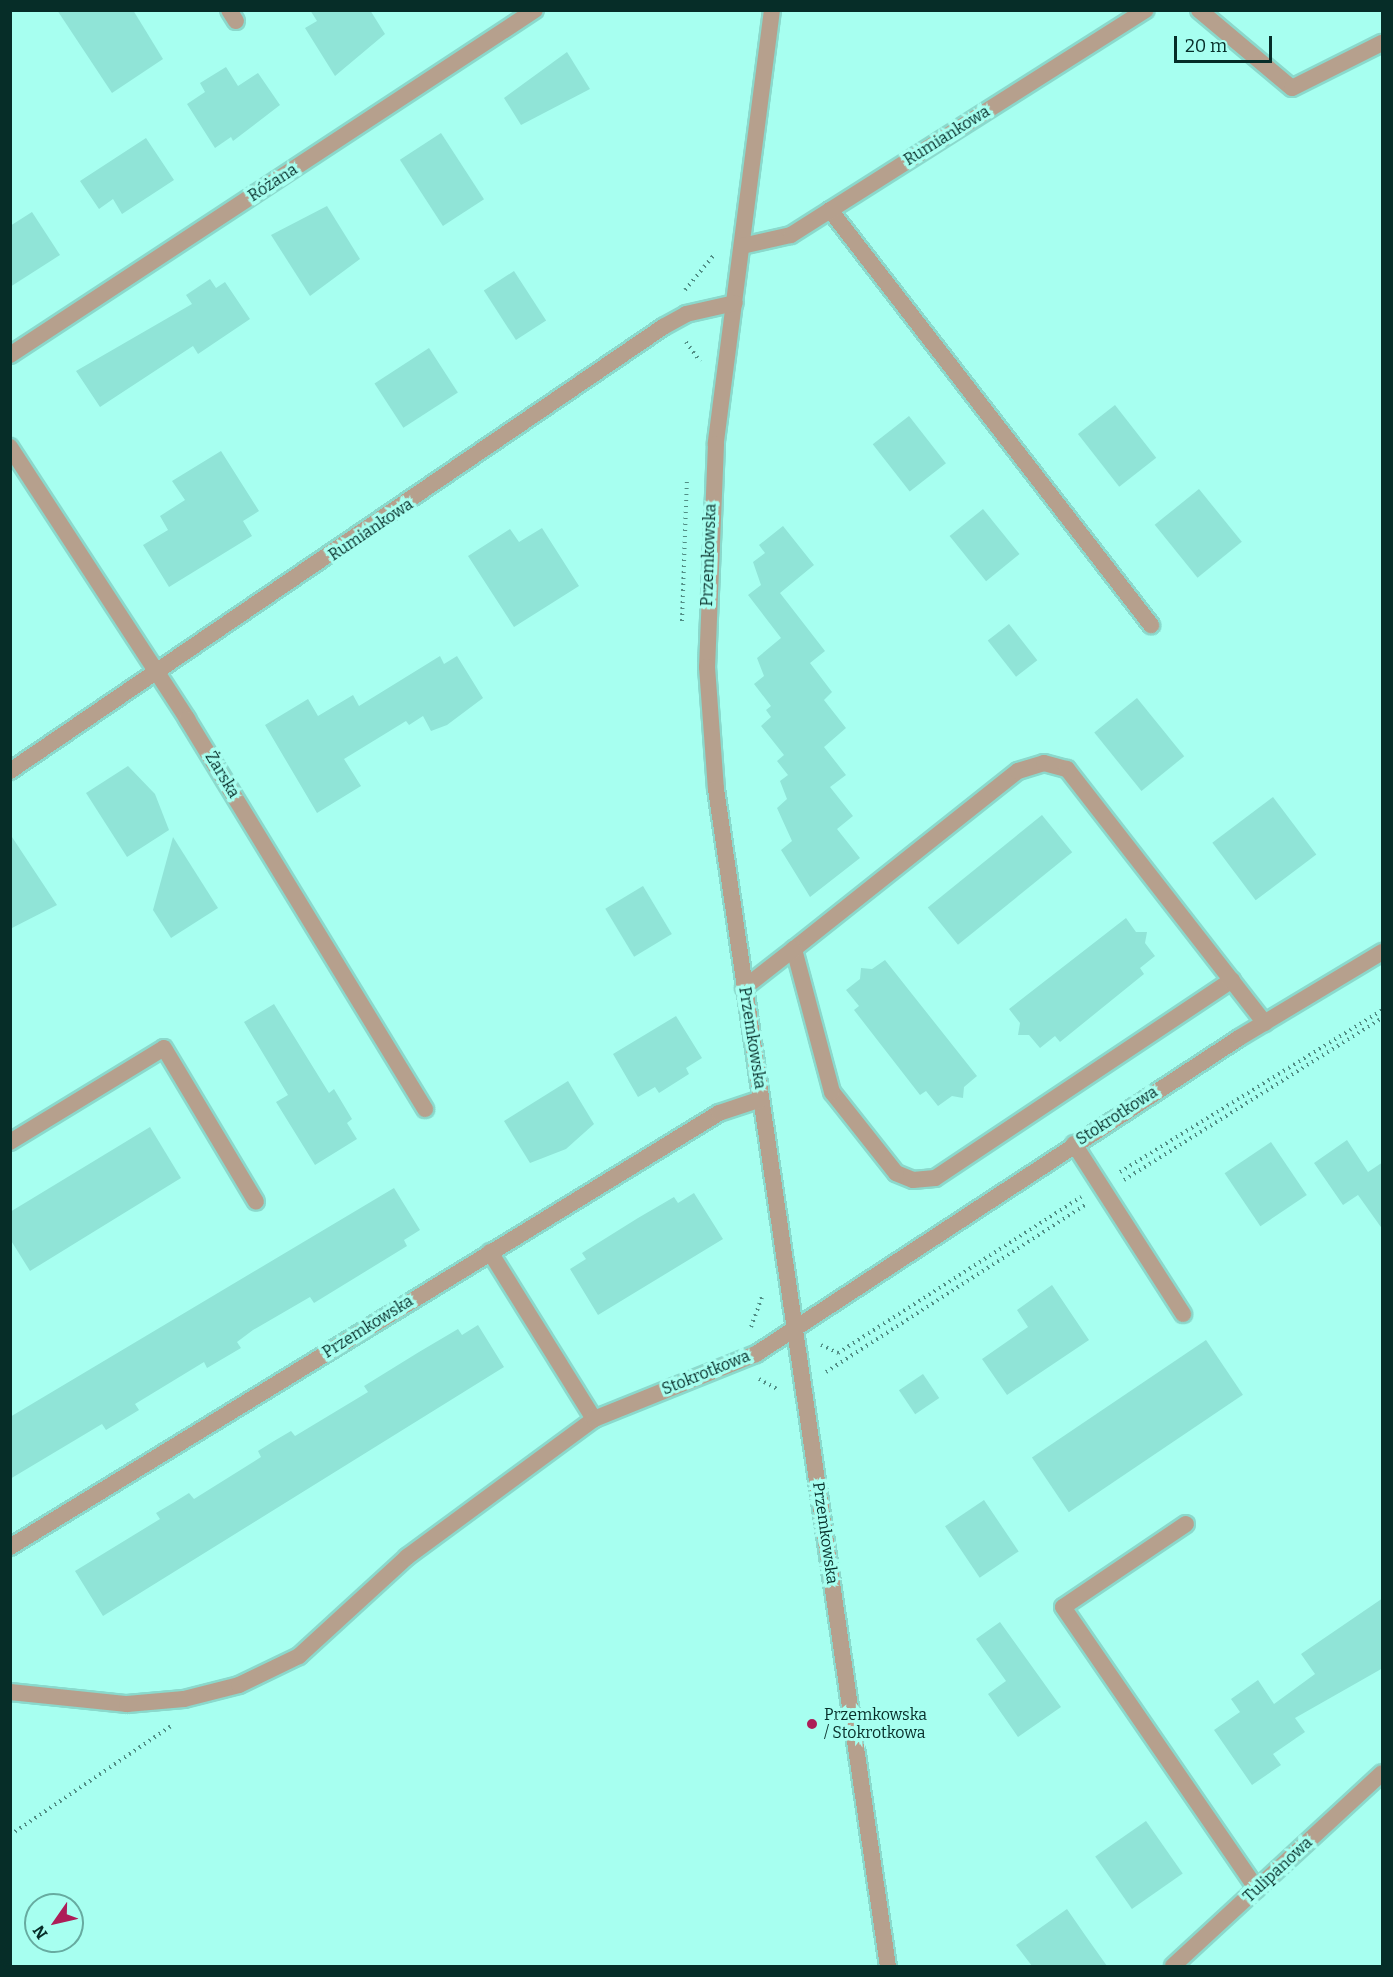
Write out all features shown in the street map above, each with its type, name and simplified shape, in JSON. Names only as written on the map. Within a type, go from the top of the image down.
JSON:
[{"type":"street","name":"Różana","points":[[10,355],[535,10]]},
{"type":"street","name":"Przemkowska","points":[[772,10],[711,498],[707,667],[716,789],[888,1966]]},
{"type":"street","name":"Rumiankowa","points":[[742,246],[779,241],[1146,10]]},
{"type":"street","points":[[1199,10],[1292,88],[1383,43]]},
{"type":"street","points":[[830,210],[1151,625]]},
{"type":"street","name":"Rumiankowa","points":[[10,771],[159,674],[663,327],[686,314],[735,303]]},
{"type":"street","name":"Żarska","points":[[10,447],[159,674],[425,1109]]},
{"type":"street","points":[[744,988],[1018,771],[1044,763],[1067,769],[1265,1023]]},
{"type":"street","points":[[794,949],[832,1092],[896,1173],[913,1180],[935,1178],[1232,980]]},
{"type":"street","name":"Stokrotkowa","points":[[10,1692],[127,1704],[184,1699],[238,1685],[299,1656],[407,1557],[594,1419],[756,1354],[793,1326],[1074,1144],[1265,1023],[1383,952]]},
{"type":"street","points":[[10,1142],[164,1048],[256,1202]]},
{"type":"street","name":"Przemkowska","points":[[10,1547],[719,1113],[761,1099]]},
{"type":"street","points":[[1074,1144],[1183,1314]]},
{"type":"street","points":[[490,1252],[594,1419]]},
{"type":"street","points":[[1186,1524],[1063,1607],[1257,1889]]},
{"type":"street","name":"Tulipanowa","points":[[1173,1966],[1383,1773]]},
{"type":"path","points":[[10,1835],[178,1721]]},
{"type":"building","points":[[57,10],[133,10],[163,59],[112,93]]},
{"type":"building","points":[[310,10],[370,10],[385,34],[335,76],[305,28],[317,21]]},
{"type":"building","points":[[567,52],[590,89],[521,125],[504,98]]},
{"type":"building","points":[[226,67],[238,86],[258,73],[280,105],[233,141],[231,137],[215,148],[187,104],[205,92],[200,83]]},
{"type":"building","points":[[441,133],[484,199],[443,226],[400,160]]},
{"type":"building","points":[[146,138],[174,180],[122,214],[113,199],[99,209],[80,181]]},
{"type":"building","points":[[327,206],[360,259],[310,296],[271,235]]},
{"type":"building","points":[[32,212],[60,255],[10,287],[10,226]]},
{"type":"building","points":[[514,271],[546,320],[516,340],[484,291]]},
{"type":"building","points":[[210,279],[216,288],[225,282],[250,319],[198,354],[193,346],[100,407],[76,371],[192,304],[186,295]]},
{"type":"building","points":[[429,348],[458,392],[403,428],[374,383]]},
{"type":"building","points":[[1115,405],[1156,458],[1119,487],[1078,434]]},
{"type":"building","points":[[909,416],[946,463],[910,492],[873,444]]},
{"type":"building","points":[[221,451],[259,511],[243,521],[252,536],[169,587],[143,545],[168,530],[160,516],[185,500],[172,481]]},
{"type":"building","points":[[1199,489],[1242,542],[1197,578],[1155,525]]},
{"type":"building","points":[[983,509],[1020,554],[986,581],[950,536]]},
{"type":"building","points":[[783,526],[814,565],[780,593],[825,651],[810,663],[832,692],[824,700],[846,728],[824,747],[846,775],[830,787],[853,816],[837,829],[860,858],[810,897],[781,850],[792,841],[777,808],[787,799],[780,781],[788,775],[777,761],[784,755],[761,726],[771,717],[766,710],[771,706],[754,684],[764,676],[757,658],[781,638],[748,595],[761,585],[753,562],[765,553],[759,545]]},
{"type":"building","points":[[542,528],[579,586],[514,627],[468,556],[510,529],[519,542]]},
{"type":"building","points":[[1009,624],[1037,660],[1016,677],[988,641]]},
{"type":"building","points":[[440,656],[444,664],[457,656],[483,698],[447,725],[431,731],[423,716],[409,725],[406,721],[344,759],[361,786],[317,813],[265,725],[308,699],[318,716],[353,695],[359,706]]},
{"type":"building","points":[[1137,698],[1184,756],[1141,791],[1094,733]]},
{"type":"building","points":[[128,766],[155,794],[169,830],[127,857],[86,793]]},
{"type":"building","points":[[1273,797],[1316,855],[1256,900],[1212,843]]},
{"type":"building","points":[[1042,815],[1072,852],[958,945],[928,908]]},
{"type":"building","points":[[10,834],[57,905],[10,929]]},
{"type":"building","points":[[173,837],[218,908],[171,938],[153,910]]},
{"type":"building","points":[[643,886],[672,934],[634,957],[605,909]]},
{"type":"building","points":[[1126,918],[1136,932],[1147,932],[1145,943],[1155,956],[1140,968],[1144,974],[1060,1042],[1055,1036],[1040,1048],[1029,1035],[1018,1035],[1020,1023],[1009,1009]]},
{"type":"building","points":[[885,960],[977,1076],[964,1087],[963,1098],[952,1096],[938,1106],[926,1091],[920,1095],[854,1010],[859,1006],[846,990],[860,979],[861,968],[872,969]]},
{"type":"building","points":[[274,1004],[329,1093],[334,1089],[352,1119],[347,1123],[357,1139],[315,1165],[276,1102],[288,1095],[244,1022]]},
{"type":"building","points":[[676,1016],[702,1058],[686,1068],[689,1074],[659,1093],[655,1087],[638,1097],[613,1054]]},
{"type":"building","points":[[568,1081],[594,1124],[566,1149],[530,1163],[504,1121]]},
{"type":"building","points":[[150,1127],[181,1178],[30,1271],[10,1239],[10,1212]]},
{"type":"building","points":[[1347,1140],[1368,1172],[1383,1162],[1383,1230],[1358,1195],[1343,1205],[1314,1163]]},
{"type":"building","points":[[1271,1142],[1307,1195],[1260,1226],[1225,1173]]},
{"type":"building","points":[[394,1188],[420,1230],[404,1240],[407,1246],[314,1303],[310,1297],[253,1330],[237,1342],[241,1348],[207,1368],[204,1362],[135,1404],[139,1410],[106,1430],[102,1424],[10,1479],[10,1417]]},
{"type":"building","points":[[694,1193],[723,1239],[598,1315],[570,1269],[586,1259],[582,1253],[674,1197],[678,1203]]},
{"type":"building","points":[[1052,1285],[1089,1340],[1007,1395],[982,1359],[1028,1327],[1017,1310]]},
{"type":"building","points":[[478,1325],[504,1367],[103,1616],[75,1571],[160,1519],[156,1513],[189,1493],[194,1499],[261,1457],[258,1451],[274,1441],[291,1431],[295,1436],[368,1392],[364,1386],[419,1352],[458,1329],[462,1335]]},
{"type":"building","points":[[1206,1340],[1243,1395],[1069,1512],[1032,1457]]},
{"type":"building","points":[[923,1374],[939,1398],[915,1414],[899,1390]]},
{"type":"building","points":[[984,1500],[1019,1551],[980,1578],[945,1526]]},
{"type":"building","points":[[1383,1598],[1383,1668],[1295,1718],[1305,1732],[1273,1754],[1281,1765],[1252,1785],[1214,1730],[1240,1712],[1231,1699],[1258,1680],[1274,1704],[1315,1674],[1301,1654]]},
{"type":"building","points":[[1000,1622],[1061,1707],[1018,1737],[988,1694],[1006,1681],[976,1639]]},
{"type":"building","points":[[1146,1821],[1183,1873],[1132,1909],[1095,1857]]},
{"type":"building","points":[[1067,1909],[1107,1966],[1032,1966],[1016,1945]]},
{"type":"place","name":"Przemkowska / Stokrotkowa","points":[[812,1724]]}]
